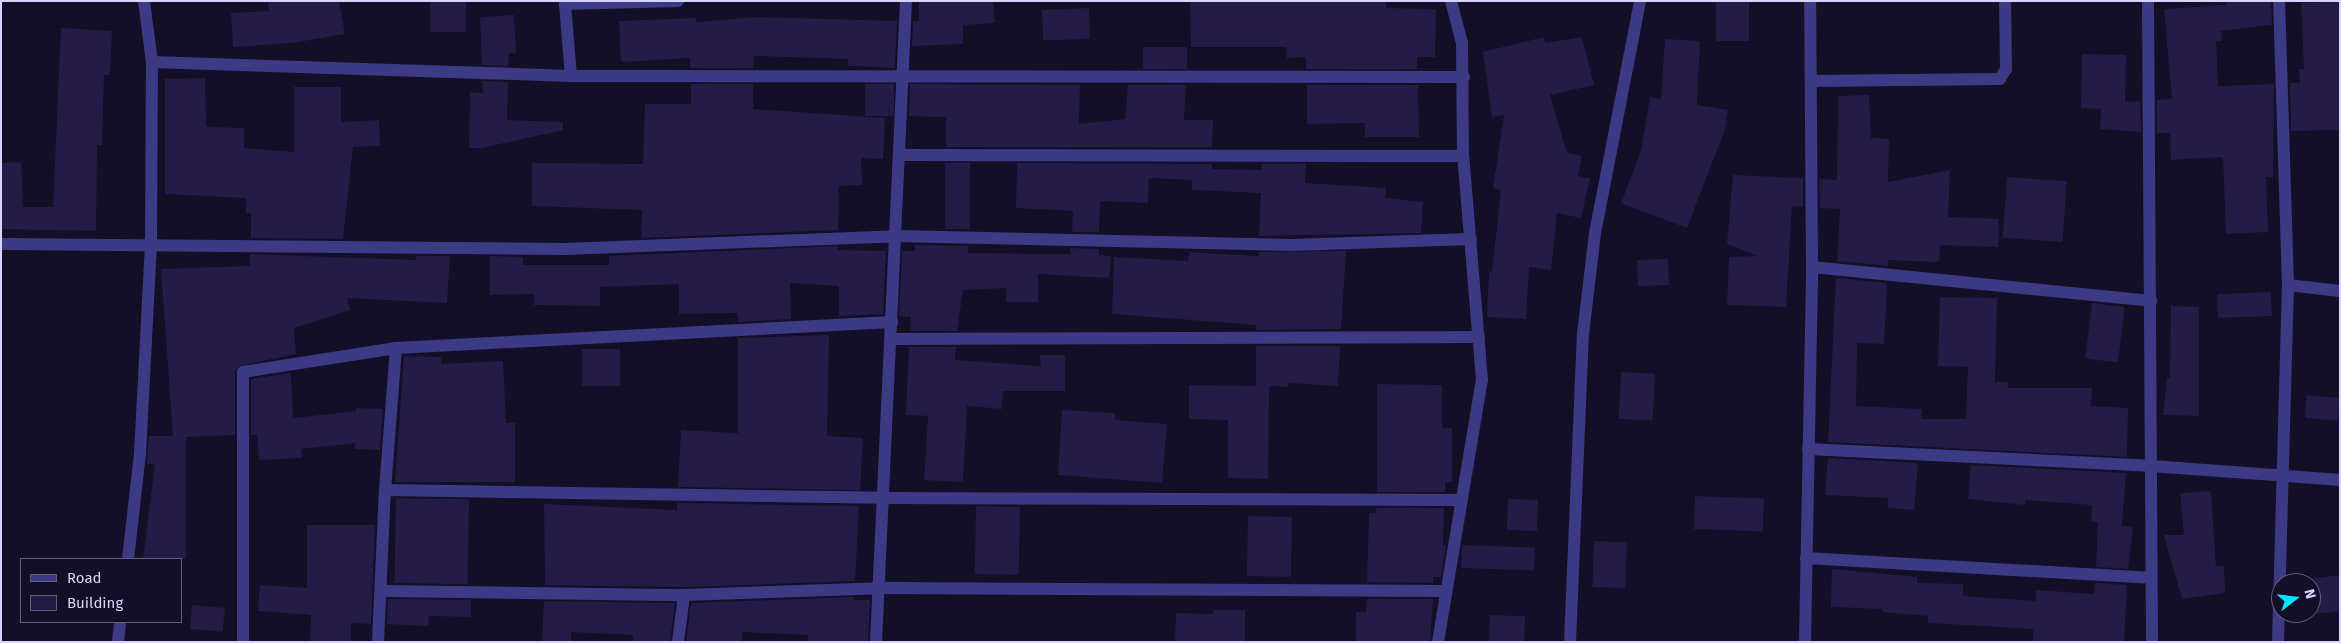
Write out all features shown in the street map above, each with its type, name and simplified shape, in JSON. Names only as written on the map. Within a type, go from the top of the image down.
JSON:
[{"type":"street","points":[[128,558],[140,454],[151,244],[152,62],[144,1]]},
{"type":"street","points":[[571,76],[565,3],[678,1]]},
{"type":"street","points":[[876,642],[892,339],[906,1]]},
{"type":"street","points":[[1438,642],[1445,591],[1482,380],[1463,156],[1464,77],[1462,43],[1452,1]]},
{"type":"street","points":[[1570,642],[1583,334],[1595,233],[1640,1]]},
{"type":"street","points":[[1805,642],[1812,267],[1810,1]]},
{"type":"street","points":[[1811,81],[2000,79],[2006,69],[2005,1]]},
{"type":"street","points":[[2148,1],[2151,301],[2150,578],[2152,642]]},
{"type":"street","points":[[2278,642],[2288,286],[2279,1]]},
{"type":"street","points":[[152,62],[571,76],[1464,77]]},
{"type":"street","points":[[899,155],[1463,156]]},
{"type":"street","points":[[1,244],[565,249],[896,236],[1292,245],[1471,240]]},
{"type":"street","points":[[1812,267],[2151,301]]},
{"type":"street","points":[[2288,286],[2340,290]]},
{"type":"street","points":[[243,642],[243,372],[396,348],[892,322]]},
{"type":"street","points":[[892,339],[1479,337]]},
{"type":"street","points":[[378,642],[382,591],[385,490],[396,348]]},
{"type":"street","points":[[1808,448],[2151,466],[2282,474],[2340,480]]},
{"type":"street","points":[[385,490],[883,498],[1462,500]]},
{"type":"street","points":[[1806,558],[2150,578]]},
{"type":"street","points":[[382,591],[684,595],[880,588],[1445,591]]},
{"type":"street","points":[[678,642],[684,595]]},
{"type":"street","points":[[118,642],[120,623]]},
{"type":"building","points":[[268,1],[339,1],[345,34],[292,43],[233,47],[231,13],[269,11]]},
{"type":"building","points":[[430,1],[466,1],[466,32],[430,32]]},
{"type":"building","points":[[919,1],[993,1],[995,23],[963,25],[963,44],[912,46],[913,21],[919,21]]},
{"type":"building","points":[[1190,1],[1386,2],[1386,8],[1436,9],[1435,57],[1417,57],[1417,69],[1306,69],[1306,57],[1287,58],[1286,47],[1191,47]]},
{"type":"building","points":[[1716,1],[1749,1],[1749,41],[1716,41]]},
{"type":"building","points":[[2226,1],[2271,1],[2272,25],[2221,31],[2222,41],[2216,41],[2218,86],[2274,84],[2273,177],[2266,177],[2268,232],[2226,234],[2223,157],[2171,160],[2170,133],[2157,133],[2157,100],[2172,99],[2164,9],[2226,5]]},
{"type":"building","points":[[2340,2],[2340,130],[2291,131],[2290,83],[2300,83],[2299,69],[2304,69],[2301,3]]},
{"type":"building","points":[[1089,8],[1090,39],[1043,41],[1042,10]]},
{"type":"building","points":[[514,15],[516,53],[509,53],[508,66],[482,65],[480,17]]},
{"type":"building","points":[[757,17],[897,21],[895,68],[848,66],[848,59],[754,56],[753,68],[690,68],[690,58],[621,62],[619,21],[696,18],[696,22]]},
{"type":"building","points":[[61,28],[112,31],[110,75],[104,75],[102,145],[97,145],[96,231],[1,229],[1,163],[21,162],[23,207],[53,207]]},
{"type":"building","points":[[1544,37],[1545,43],[1582,37],[1594,85],[1550,95],[1567,153],[1582,156],[1578,176],[1590,178],[1581,218],[1557,213],[1551,270],[1529,267],[1526,319],[1487,317],[1489,271],[1492,272],[1501,190],[1493,188],[1504,115],[1492,117],[1483,52]]},
{"type":"building","points":[[1665,39],[1700,41],[1697,105],[1728,110],[1725,129],[1687,228],[1621,203],[1641,151],[1650,97],[1661,99]]},
{"type":"building","points":[[1143,47],[1187,47],[1187,69],[1143,69]]},
{"type":"building","points":[[2082,54],[2126,55],[2125,102],[2140,101],[2141,132],[2100,129],[2101,109],[2081,108]]},
{"type":"building","points":[[205,78],[206,127],[244,128],[244,148],[294,152],[294,87],[341,87],[341,122],[379,120],[380,146],[353,147],[343,239],[251,238],[251,213],[246,213],[246,198],[165,194],[165,79]]},
{"type":"building","points":[[482,81],[508,82],[507,120],[563,122],[563,130],[482,148],[469,148],[470,92],[483,93]]},
{"type":"building","points":[[691,84],[753,84],[753,109],[885,118],[883,159],[861,158],[862,185],[839,186],[838,230],[641,238],[642,210],[532,206],[532,163],[643,164],[645,104],[691,104]]},
{"type":"building","points":[[865,84],[894,84],[894,116],[865,116]]},
{"type":"building","points":[[910,84],[1080,85],[1079,124],[1125,119],[1128,85],[1186,85],[1184,120],[1213,120],[1212,147],[946,147],[946,117],[909,116]]},
{"type":"building","points":[[1307,85],[1418,85],[1419,137],[1365,137],[1365,123],[1307,124]]},
{"type":"building","points":[[1869,95],[1871,138],[1889,139],[1888,182],[1950,170],[1948,217],[1999,219],[1998,247],[1940,245],[1939,262],[1888,260],[1888,266],[1837,261],[1840,209],[1820,208],[1819,179],[1837,180],[1838,96]]},
{"type":"building","points":[[945,163],[970,163],[970,229],[945,229]]},
{"type":"building","points":[[1017,163],[1212,164],[1212,169],[1261,170],[1262,164],[1306,164],[1305,183],[1386,188],[1385,198],[1423,202],[1421,233],[1259,236],[1261,193],[1192,190],[1192,180],[1149,178],[1148,203],[1100,201],[1099,232],[1072,232],[1073,211],[1016,208]]},
{"type":"building","points":[[1733,175],[1803,178],[1803,207],[1792,206],[1786,307],[1727,305],[1729,257],[1757,256],[1727,244]]},
{"type":"building","points":[[2007,177],[2067,181],[2063,242],[2003,238]]},
{"type":"building","points":[[915,245],[968,246],[968,253],[1070,254],[1071,248],[1099,249],[1099,255],[1111,256],[1109,278],[1038,274],[1038,302],[1006,302],[1006,288],[963,290],[957,331],[910,331],[911,317],[899,316],[902,251],[915,251]]},
{"type":"building","points":[[838,246],[837,250],[886,251],[883,314],[839,316],[839,286],[790,283],[791,319],[738,322],[737,313],[679,314],[679,284],[600,287],[600,306],[534,305],[534,294],[490,295],[490,256],[523,257],[523,265],[609,265],[609,256]]},
{"type":"building","points":[[1346,251],[1341,329],[1256,330],[1256,325],[1112,314],[1114,257],[1188,261],[1189,252],[1259,256],[1259,252]]},
{"type":"building","points":[[250,254],[416,260],[416,256],[450,256],[447,303],[347,298],[350,310],[294,328],[296,354],[238,366],[235,372],[235,435],[186,437],[186,559],[143,558],[155,464],[147,464],[149,436],[173,436],[161,269],[250,266]]},
{"type":"building","points":[[1668,259],[1669,285],[1638,286],[1637,260]]},
{"type":"building","points":[[1836,278],[1887,283],[1884,344],[1857,343],[1856,406],[1922,409],[1921,419],[1966,419],[1968,367],[1938,366],[1940,297],[1997,298],[1995,382],[2008,382],[2008,388],[2092,388],[2091,406],[2128,408],[2127,457],[1828,442]]},
{"type":"building","points":[[2271,292],[2272,316],[2218,318],[2217,294]]},
{"type":"building","points":[[2092,303],[2125,307],[2118,363],[2085,359]]},
{"type":"building","points":[[2171,306],[2199,307],[2199,416],[2163,415],[2167,377],[2170,378]]},
{"type":"building","points":[[829,335],[827,436],[863,438],[860,490],[678,487],[681,430],[738,433],[738,338]]},
{"type":"building","points":[[1256,346],[1340,346],[1338,386],[1288,383],[1288,387],[1269,386],[1268,479],[1228,478],[1228,420],[1189,419],[1189,385],[1256,386]]},
{"type":"building","points":[[909,347],[956,347],[955,360],[1041,366],[1040,355],[1065,355],[1065,391],[1003,391],[1002,409],[967,406],[963,482],[924,480],[928,416],[906,415]]},
{"type":"building","points":[[582,349],[620,349],[620,386],[582,386]]},
{"type":"building","points":[[404,356],[441,357],[441,364],[503,361],[506,423],[515,423],[515,482],[395,482]]},
{"type":"building","points":[[1621,372],[1655,374],[1652,421],[1619,419]]},
{"type":"building","points":[[291,373],[293,418],[356,411],[356,408],[383,409],[380,450],[355,449],[355,443],[301,449],[302,458],[259,460],[257,435],[251,435],[251,379]]},
{"type":"building","points":[[1377,384],[1442,385],[1442,428],[1452,428],[1452,482],[1445,482],[1445,492],[1377,492]]},
{"type":"building","points":[[2307,395],[2340,398],[2338,421],[2305,418]]},
{"type":"building","points":[[1062,410],[1115,413],[1115,420],[1167,424],[1162,483],[1058,475]]},
{"type":"building","points":[[1828,458],[1918,463],[1914,510],[1888,508],[1888,498],[1825,495]]},
{"type":"building","points":[[1971,465],[2126,473],[2122,526],[2133,527],[2128,569],[2096,567],[2098,522],[2091,521],[2092,505],[2025,500],[2025,505],[1968,499]]},
{"type":"building","points":[[2211,491],[2216,566],[2224,566],[2225,593],[2182,599],[2164,535],[2184,535],[2180,493]]},
{"type":"building","points":[[1695,496],[1764,498],[1763,531],[1694,529]]},
{"type":"building","points":[[396,498],[469,499],[468,584],[395,583]]},
{"type":"building","points":[[1508,499],[1538,500],[1537,531],[1507,530]]},
{"type":"building","points":[[677,503],[859,506],[855,581],[684,587],[545,585],[544,504],[677,510]]},
{"type":"building","points":[[976,506],[1020,507],[1019,575],[975,574]]},
{"type":"building","points":[[1376,508],[1444,508],[1443,545],[1446,545],[1441,577],[1433,577],[1433,583],[1367,582],[1369,513],[1376,513]]},
{"type":"building","points":[[1248,516],[1292,517],[1291,577],[1247,576]]},
{"type":"building","points":[[307,525],[375,525],[371,624],[351,623],[351,642],[310,642],[311,615],[258,611],[260,585],[307,588]]},
{"type":"building","points":[[1594,541],[1627,542],[1625,588],[1592,587]]},
{"type":"building","points":[[1462,545],[1535,548],[1534,571],[1461,568]]},
{"type":"building","points":[[1832,569],[1917,577],[1917,583],[1963,584],[1963,596],[2036,601],[2036,590],[2094,594],[2095,583],[2127,585],[2124,642],[2033,642],[2033,629],[1928,623],[1928,616],[1882,612],[1882,609],[1831,607]]},
{"type":"building","points":[[2340,575],[2340,611],[2321,613],[2321,577]]},
{"type":"building","points":[[854,597],[854,600],[870,600],[868,642],[808,642],[808,635],[742,632],[742,642],[686,642],[691,603]]},
{"type":"building","points":[[388,599],[471,600],[471,617],[429,616],[428,626],[387,624]]},
{"type":"building","points":[[1367,599],[1433,599],[1430,642],[1356,642],[1356,612],[1366,612]]},
{"type":"building","points":[[544,601],[675,603],[670,642],[633,642],[633,635],[571,632],[571,642],[542,642]]},
{"type":"building","points":[[192,605],[225,608],[223,632],[190,629]]},
{"type":"building","points":[[1213,610],[1245,610],[1245,642],[1175,642],[1176,613],[1213,614]]},
{"type":"building","points":[[1490,615],[1525,616],[1524,642],[1489,642]]}]
